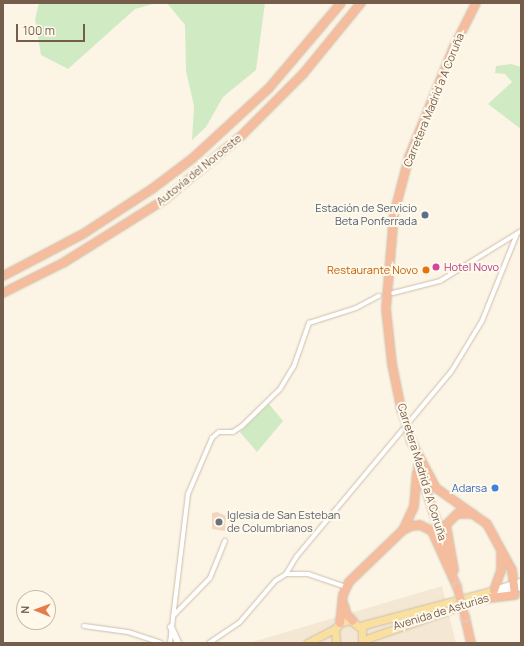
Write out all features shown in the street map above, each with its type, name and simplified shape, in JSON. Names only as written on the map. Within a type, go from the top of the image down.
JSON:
[{"type":"highway","name":"Autovía del Noroeste","points":[[3,276],[83,234],[152,189],[193,158],[269,88],[341,3]]},
{"type":"highway","name":"Autovía del Noroeste","points":[[3,293],[63,263],[164,200],[242,135],[298,80],[361,3]]},
{"type":"highway","name":"Carretera Madrid a A Coruña","points":[[471,643],[457,587],[402,408],[392,364],[386,309],[387,266],[394,214],[409,156],[454,47],[476,3]]},
{"type":"highway","points":[[411,441],[436,488],[478,516],[491,528],[518,583],[512,597],[481,599]]},
{"type":"highway","points":[[403,530],[418,492],[411,441]]},
{"type":"highway","points":[[457,587],[446,525],[457,514],[478,516]]},
{"type":"highway","points":[[338,626],[345,587],[362,566],[403,530],[420,525],[429,528],[457,587]]},
{"type":"highway","points":[[494,590],[499,581],[501,547]]},
{"type":"highway","points":[[499,581],[507,578],[518,583]]},
{"type":"highway","points":[[343,602],[347,615],[357,624]]},
{"type":"main road","name":"Avenida de Asturias","points":[[338,626],[357,624],[518,583]]},
{"type":"main road","name":"Avenida de Asturias","points":[[362,641],[481,599]]},
{"type":"main road","points":[[357,624],[362,641]]},
{"type":"main road","points":[[307,643],[338,626]]},
{"type":"main road","points":[[336,643],[338,626]]},
{"type":"main road","points":[[171,627],[178,643]]},
{"type":"street","points":[[393,293],[440,281],[519,232]]},
{"type":"street","points":[[209,643],[240,622],[275,581],[286,574],[297,556],[456,366],[482,321],[519,232]]},
{"type":"street","points":[[170,643],[188,494],[212,438],[219,432],[233,432],[250,420],[280,389],[294,366],[309,323],[356,308],[379,296]]},
{"type":"street","points":[[173,616],[210,578],[225,541]]},
{"type":"street","points":[[286,574],[308,574],[345,587]]},
{"type":"street","points":[[84,626],[128,632],[161,643]]},
{"type":"shaded area","points":[[442,586],[456,643],[249,643]]},
{"type":"green space","points":[[39,3],[156,3],[135,9],[68,69],[41,55],[35,19]]},
{"type":"green space","points":[[167,3],[265,3],[256,70],[223,97],[206,127],[192,140],[194,106],[186,71],[185,25]]},
{"type":"green space","points":[[511,64],[521,67],[521,129],[488,104],[512,82],[505,74],[495,73],[496,66]]},
{"type":"green space","points":[[269,404],[283,421],[257,452],[240,432]]},
{"type":"building","name":"Iglesia de San Esteban de Columbrianos","points":[[217,512],[226,516],[225,531],[212,529],[212,513]]},
{"type":"place","name":"Estación de Servicio Beta Ponferrada","points":[[425,215]]},
{"type":"place","name":"Hotel Novo","points":[[436,267]]},
{"type":"place","name":"Restaurante Novo","points":[[426,270]]},
{"type":"place","name":"Adarsa","points":[[495,488]]},
{"type":"place","name":"Iglesia de San Esteban de Columbrianos","points":[[219,522]]}]
